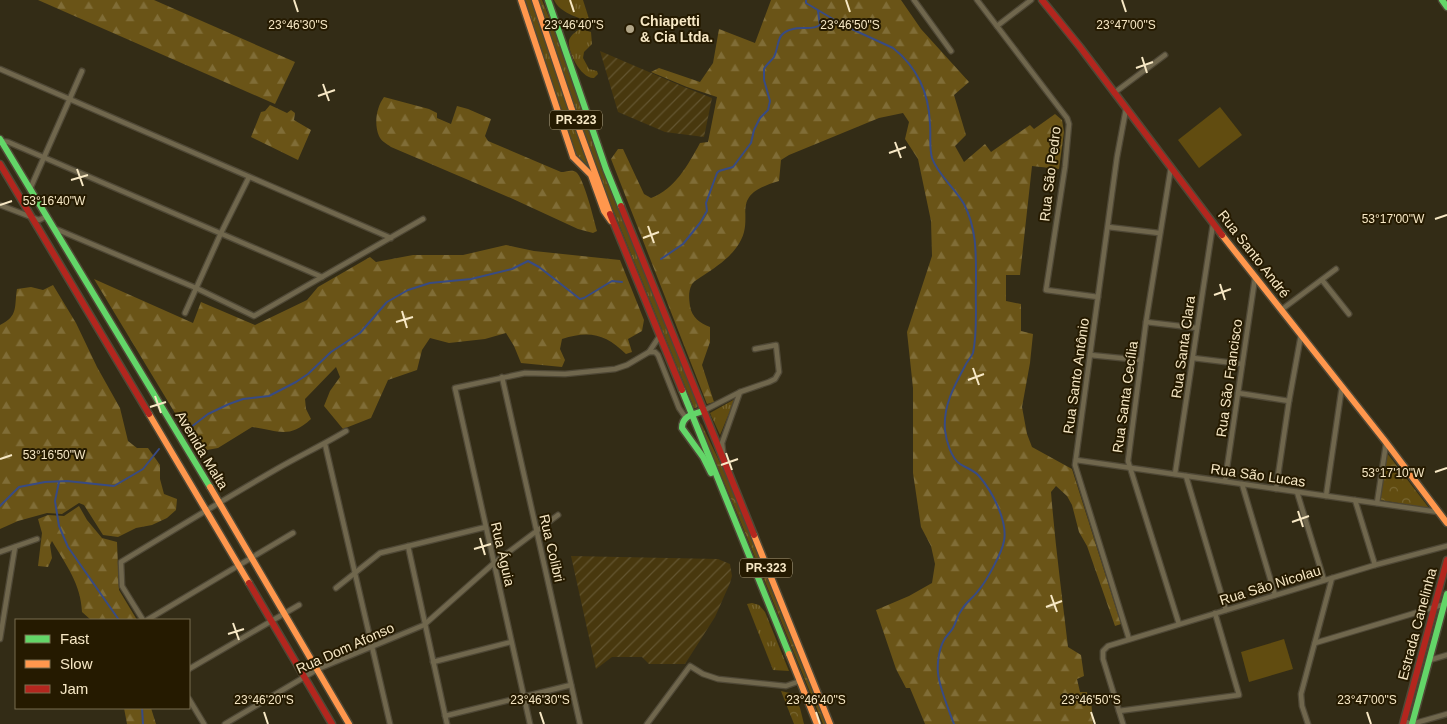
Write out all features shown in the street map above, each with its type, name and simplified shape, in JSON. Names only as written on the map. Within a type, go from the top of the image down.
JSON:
[{"type":"main road","points":[[521,0],[573,158],[591,175],[604,211],[615,226]]},
{"type":"main road","name":"PR-323","points":[[535,0],[571,107],[615,226],[817,724]]},
{"type":"main road","name":"PR-323","points":[[548,0],[606,169],[830,724]]},
{"type":"main road","name":"Rua Santo André","points":[[1042,0],[1255,278],[1342,386],[1447,523]]},
{"type":"main road","points":[[1442,0],[1447,7]]},
{"type":"main road","name":"Avenida Malta","points":[[1,140],[219,502],[349,724]]},
{"type":"main road","name":"Avenida Malta","points":[[0,164],[332,724]]},
{"type":"main road","points":[[703,411],[691,415],[682,424],[682,428],[703,457],[744,542]]},
{"type":"main road","points":[[691,415],[699,415],[727,470]]},
{"type":"main road","name":"Estrada Canelinha","points":[[1404,723],[1447,560]]},
{"type":"main road","name":"Estrada Canelinha","points":[[1412,724],[1446,604],[1447,594]]},
{"type":"street","points":[[914,0],[951,51]]},
{"type":"street","name":"Rua São Pedro","points":[[977,0],[1067,118],[1069,124],[1065,167],[1046,290],[1098,297]]},
{"type":"street","points":[[998,26],[1031,0]]},
{"type":"street","points":[[1114,93],[1165,55]]},
{"type":"street","points":[[0,69],[391,238]]},
{"type":"street","points":[[30,189],[82,70]]},
{"type":"street","name":"Rua Santo Antônio","points":[[1126,109],[1117,158],[1075,465],[1129,639]]},
{"type":"street","points":[[1,140],[322,277]]},
{"type":"street","name":"Rua Santa Cecília","points":[[1171,167],[1146,322],[1128,461],[1179,624]]},
{"type":"street","points":[[185,312],[249,177]]},
{"type":"street","points":[[0,205],[32,219],[39,220],[47,216]]},
{"type":"street","points":[[54,229],[196,288],[254,316],[423,220]]},
{"type":"street","name":"Rua Santa Clara","points":[[1175,474],[1214,223]]},
{"type":"street","points":[[1108,227],[1160,233]]},
{"type":"street","points":[[1281,310],[1336,269]]},
{"type":"street","name":"Rua São Francisco","points":[[1225,482],[1255,278]]},
{"type":"street","points":[[1322,280],[1349,314]]},
{"type":"street","points":[[1146,322],[1197,328]]},
{"type":"street","points":[[1276,489],[1300,335]]},
{"type":"street","points":[[502,377],[525,373],[565,374],[615,369],[627,365],[649,352],[660,337]]},
{"type":"street","points":[[703,411],[740,392],[775,379],[780,372],[776,346],[755,350]]},
{"type":"street","points":[[649,352],[655,352],[658,355],[679,408],[691,415]]},
{"type":"street","points":[[1090,355],[1141,360]]},
{"type":"street","points":[[1193,358],[1242,364]]},
{"type":"street","name":"Rua Águia","points":[[502,377],[455,388],[530,724]]},
{"type":"street","name":"Rua Colibri","points":[[502,377],[580,724]]},
{"type":"street","points":[[1326,496],[1342,386]]},
{"type":"street","points":[[727,470],[722,443],[740,392]]},
{"type":"street","points":[[1238,393],[1289,401]]},
{"type":"street","points":[[144,619],[122,586],[121,562],[219,502],[346,431]]},
{"type":"street","points":[[325,444],[390,724]]},
{"type":"street","points":[[1377,503],[1386,444]]},
{"type":"street","name":"Rua São Lucas","points":[[1076,460],[1438,512]]},
{"type":"street","points":[[1186,476],[1226,610]]},
{"type":"street","points":[[1242,484],[1275,595]]},
{"type":"street","points":[[1297,492],[1324,580]]},
{"type":"street","points":[[1355,500],[1375,565]]},
{"type":"street","name":"Rua Dom Afonso","points":[[225,724],[318,669],[424,625],[494,563],[558,515]]},
{"type":"street","points":[[336,588],[380,553],[486,527]]},
{"type":"street","points":[[147,619],[293,533]]},
{"type":"street","points":[[0,552],[37,539]]},
{"type":"street","points":[[408,546],[447,724]]},
{"type":"street","name":"Rua São Nicolau","points":[[1119,710],[1103,659],[1103,651],[1108,646],[1324,580],[1447,546]]},
{"type":"street","points":[[0,639],[14,547]]},
{"type":"street","points":[[1308,724],[1302,706],[1301,694],[1332,578]]},
{"type":"street","points":[[1315,643],[1446,604]]},
{"type":"street","points":[[190,668],[300,605]]},
{"type":"street","points":[[1123,724],[1119,710],[1239,695],[1215,613]]},
{"type":"street","points":[[433,662],[511,642]]},
{"type":"street","points":[[1430,660],[1447,655]]},
{"type":"street","points":[[647,724],[690,666],[703,674],[718,679],[786,686],[800,681]]},
{"type":"street","points":[[445,716],[571,685]]},
{"type":"street","points":[[190,701],[204,724]]},
{"type":"street","points":[[1404,723],[1412,724],[1447,714]]},
{"type":"shaded area","points":[[600,51],[712,98],[704,137],[665,132],[618,112]]},
{"type":"shaded area","points":[[571,556],[718,559],[730,564],[732,576],[715,617],[685,664],[649,664],[642,657],[612,657],[596,669]]},
{"type":"green space","points":[[38,0],[154,0],[295,62],[275,104]]},
{"type":"green space","points":[[524,0],[531,0],[588,166],[575,154]]},
{"type":"green space","points":[[538,0],[542,0],[555,32],[698,406],[696,408],[694,408],[589,151]]},
{"type":"green space","points":[[554,0],[583,0],[590,22],[560,8]]},
{"type":"green space","points":[[771,0],[901,0],[921,29],[969,82],[954,95],[966,135],[955,146],[964,162],[985,144],[991,152],[1030,125],[1034,129],[1055,114],[1062,120],[1064,132],[1059,169],[1032,166],[1020,275],[1006,275],[1006,301],[1021,304],[1021,331],[1033,334],[1022,407],[1027,434],[1032,447],[1072,469],[1121,624],[1115,626],[1087,546],[1079,532],[1072,505],[1067,496],[1056,486],[1051,492],[1068,647],[1081,655],[1084,676],[1077,679],[1080,692],[1087,692],[1088,698],[1091,699],[1093,724],[925,724],[910,688],[906,688],[896,669],[876,610],[909,596],[932,583],[935,564],[931,546],[921,527],[913,473],[913,388],[907,332],[932,256],[931,221],[918,159],[905,139],[909,122],[903,113],[879,118],[789,155],[781,160],[779,181],[762,187],[752,194],[747,201],[745,227],[736,248],[722,263],[692,284],[689,295],[693,314],[700,322],[710,327],[710,342],[702,365],[714,402],[707,404],[611,159],[618,149],[623,149],[644,194],[651,198],[667,189],[686,168],[700,143],[708,142],[717,97],[651,72],[659,68],[700,82],[713,63],[719,29],[755,43]]},
{"type":"green space","points":[[581,29],[591,32],[592,44],[584,52],[583,58],[589,69],[597,71],[598,74],[594,78],[584,74],[576,64],[570,51],[570,38]]},
{"type":"green space","points":[[384,97],[429,109],[437,113],[437,118],[451,124],[457,106],[468,109],[491,119],[485,136],[488,141],[561,172],[576,172],[585,190],[597,231],[593,233],[578,229],[391,147],[380,138],[377,131],[378,111]]},
{"type":"green space","points":[[270,105],[287,113],[291,110],[295,113],[294,120],[311,130],[298,160],[251,137],[261,112],[265,111]]},
{"type":"green space","points":[[1220,107],[1242,135],[1199,168],[1178,140]]},
{"type":"green space","points":[[506,245],[534,251],[620,260],[644,320],[642,331],[628,339],[632,352],[626,354],[611,342],[597,336],[572,336],[562,339],[560,349],[565,360],[562,367],[521,363],[506,333],[485,339],[449,343],[430,338],[422,350],[417,370],[388,380],[371,418],[343,429],[324,406],[330,391],[340,377],[336,367],[305,399],[306,409],[311,419],[303,425],[283,432],[252,427],[218,448],[207,450],[202,444],[190,438],[94,279],[193,323],[201,302],[255,325],[307,300],[318,287],[370,257],[376,262],[413,255],[463,255]]},
{"type":"green space","points":[[53,285],[76,323],[97,367],[120,408],[128,441],[137,448],[148,448],[160,465],[160,479],[164,494],[177,499],[176,510],[167,518],[152,525],[136,528],[118,537],[103,535],[84,505],[79,503],[62,514],[47,513],[18,521],[0,529],[0,325],[6,322],[13,314],[17,289],[31,287],[43,290]]},
{"type":"green space","points":[[735,399],[720,435],[710,413]]},
{"type":"green space","points":[[698,421],[702,425],[743,511],[829,724],[823,724]]},
{"type":"green space","points":[[1387,453],[1429,508],[1380,500]]},
{"type":"green space","points":[[79,506],[87,520],[102,538],[117,542],[119,590],[136,619],[90,619],[82,612],[76,584],[52,541],[50,545],[52,558],[48,567],[38,566],[42,533],[38,519],[48,515],[64,516]]},
{"type":"green space","points":[[747,604],[759,605],[765,612],[789,671],[773,670]]},
{"type":"green space","points":[[1284,639],[1293,669],[1249,682],[1241,652]]},
{"type":"green space","points":[[781,691],[794,694],[804,724],[794,724]]},
{"type":"green space","points":[[124,709],[151,709],[156,724],[127,724]]},
{"type":"waterway","points":[[806,0],[806,3],[843,25],[893,48],[915,72],[927,102],[932,158],[938,170],[964,204],[974,233],[976,262],[975,344],[973,353],[950,397],[946,413],[945,430],[954,458],[977,474],[989,490],[998,507],[1005,533],[1003,546],[993,567],[976,594],[958,615],[953,628],[942,644],[938,673],[944,698],[954,724]]},
{"type":"waterway","points":[[661,259],[683,244],[700,223],[707,211],[706,203],[717,173],[733,167],[751,143],[754,130],[760,118],[768,110],[770,101],[764,80],[764,69],[774,57],[781,36],[783,33],[793,29],[813,28],[820,25],[818,11]]},
{"type":"waterway","points":[[186,431],[208,414],[229,404],[243,399],[269,396],[296,382],[308,374],[331,352],[360,333],[387,302],[408,290],[430,283],[471,279],[512,269],[528,261],[539,267],[580,299],[612,281],[622,282]]},
{"type":"waterway","points":[[0,506],[19,487],[45,482],[67,481],[114,486],[143,469],[159,449]]},
{"type":"waterway","points":[[59,482],[55,501],[59,526],[68,547],[118,619]]},
{"type":"waterway","points":[[142,709],[143,724]]},
{"type":"traffic: fast","points":[[548,0],[606,169],[621,206]]},
{"type":"traffic: fast","points":[[1442,0],[1447,7]]},
{"type":"traffic: fast","points":[[0,139],[210,487]]},
{"type":"traffic: fast","points":[[682,390],[789,654]]},
{"type":"traffic: fast","points":[[703,411],[686,418],[682,428],[703,457],[711,473]]},
{"type":"traffic: fast","points":[[1412,724],[1447,594]]},
{"type":"traffic: slow","points":[[521,0],[573,157],[591,175],[604,211],[611,221]]},
{"type":"traffic: slow","points":[[535,0],[610,214]]},
{"type":"traffic: slow","points":[[1222,235],[1385,441],[1447,523]]},
{"type":"traffic: slow","points":[[149,414],[249,583]]},
{"type":"traffic: slow","points":[[210,487],[349,724]]},
{"type":"traffic: slow","points":[[754,535],[830,724]]},
{"type":"traffic: slow","points":[[789,654],[817,724]]},
{"type":"traffic: jam","points":[[1042,0],[1080,47],[1222,235]]},
{"type":"traffic: jam","points":[[0,164],[149,414]]},
{"type":"traffic: jam","points":[[621,206],[754,535]]},
{"type":"traffic: jam","points":[[610,214],[682,390]]},
{"type":"traffic: jam","points":[[1403,724],[1447,560]]},
{"type":"traffic: jam","points":[[249,583],[332,724]]},
{"type":"place","name":"Chiapetti & Cia Ltda.","points":[[630,29]]}]
